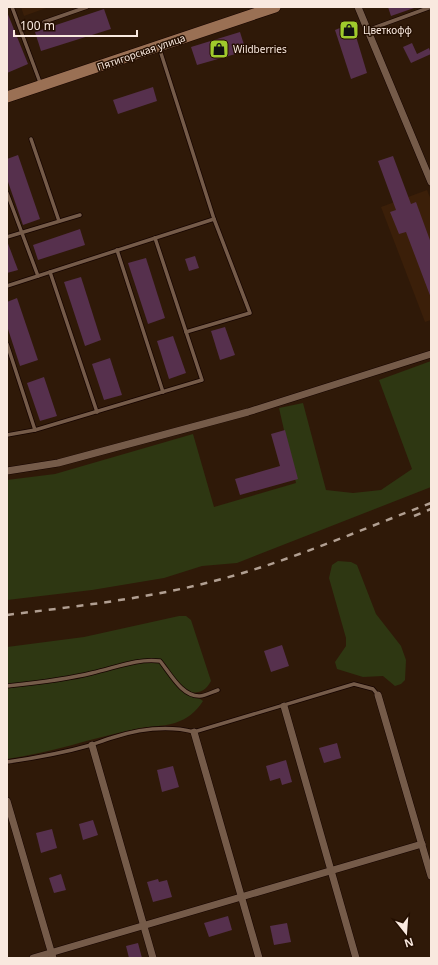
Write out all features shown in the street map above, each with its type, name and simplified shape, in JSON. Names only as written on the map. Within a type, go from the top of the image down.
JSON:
[{"type":"main road","name":"Пятигорская улица","points":[[7,97],[275,7]]},
{"type":"street","points":[[358,7],[431,182]]},
{"type":"street","points":[[7,471],[58,463],[241,414],[431,354]]},
{"type":"street","points":[[378,695],[431,876]]},
{"type":"street","points":[[284,706],[356,958]]},
{"type":"street","points":[[194,732],[259,958]]},
{"type":"street","points":[[92,745],[153,958]]},
{"type":"street","points":[[7,801],[52,955]]},
{"type":"street","points":[[33,958],[52,955],[144,926],[422,844]]},
{"type":"lane","points":[[12,7],[42,85]]},
{"type":"lane","points":[[44,22],[87,7]]},
{"type":"lane","points":[[368,31],[431,7]]},
{"type":"lane","points":[[158,46],[214,219],[250,313],[186,332]]},
{"type":"lane","points":[[31,139],[59,221]]},
{"type":"lane","points":[[7,193],[38,276]]},
{"type":"lane","points":[[7,237],[80,215]]},
{"type":"lane","points":[[7,286],[214,219]]},
{"type":"lane","points":[[7,435],[35,430],[202,380],[155,238]]},
{"type":"lane","points":[[117,250],[163,392]]},
{"type":"lane","points":[[50,272],[97,412]]},
{"type":"lane","points":[[7,344],[35,430]]},
{"type":"lane","points":[[7,686],[46,682],[91,674],[142,660],[160,661],[184,690],[191,694],[200,696],[218,690]]},
{"type":"lane","points":[[7,762],[38,758],[92,745],[137,731],[158,728],[177,728],[194,732],[354,684],[373,689],[378,695]]},
{"type":"shaded area","points":[[21,7],[49,7],[24,16]]},
{"type":"shaded area","points":[[427,190],[431,200],[431,320],[425,322],[381,207]]},
{"type":"green space","points":[[431,361],[431,487],[237,563],[202,566],[164,578],[92,590],[7,600],[7,480],[55,474],[193,434],[214,507],[296,483],[279,408],[303,403],[326,490],[353,493],[381,490],[412,469],[379,380]]},
{"type":"green space","points":[[338,561],[351,562],[357,565],[376,614],[401,646],[406,660],[405,680],[401,684],[395,686],[383,676],[363,677],[337,669],[335,662],[346,646],[346,638],[329,578],[332,565]]},
{"type":"green space","points":[[179,616],[186,616],[191,620],[211,681],[203,690],[192,693],[203,701],[191,715],[170,724],[135,729],[40,753],[7,759],[7,647],[84,637]]},
{"type":"building","points":[[388,7],[413,7],[414,8],[391,16]]},
{"type":"building","points":[[104,9],[111,29],[41,51],[35,32]]},
{"type":"building","points":[[7,12],[28,64],[7,73]]},
{"type":"building","points":[[352,23],[367,73],[351,79],[335,30]]},
{"type":"building","name":"Wildberries","points":[[240,32],[246,51],[197,65],[191,47]]},
{"type":"building","points":[[412,43],[417,54],[429,48],[431,54],[411,63],[403,47]]},
{"type":"building","points":[[153,87],[157,101],[118,114],[113,100]]},
{"type":"building","points":[[18,155],[40,219],[23,225],[7,179],[7,159]]},
{"type":"building","points":[[393,156],[411,204],[416,202],[431,243],[431,298],[406,232],[399,234],[390,212],[396,210],[378,161]]},
{"type":"building","points":[[80,229],[85,245],[38,260],[33,245]]},
{"type":"building","points":[[7,241],[18,270],[7,273]]},
{"type":"building","points":[[195,256],[199,268],[189,271],[185,259]]},
{"type":"building","points":[[146,258],[165,318],[148,324],[128,263]]},
{"type":"building","points":[[81,277],[101,340],[85,346],[64,282]]},
{"type":"building","points":[[17,298],[38,360],[20,366],[7,326],[7,302]]},
{"type":"building","points":[[225,327],[235,355],[220,360],[211,331]]},
{"type":"building","points":[[173,336],[186,373],[169,379],[157,341]]},
{"type":"building","points":[[110,358],[122,395],[104,400],[92,364]]},
{"type":"building","points":[[44,377],[57,416],[40,421],[27,383]]},
{"type":"building","points":[[285,430],[298,479],[240,495],[235,479],[280,466],[271,434]]},
{"type":"building","points":[[282,645],[289,666],[271,672],[264,651]]},
{"type":"building","points":[[337,743],[341,758],[324,763],[319,748]]},
{"type":"building","points":[[286,760],[292,782],[282,785],[280,778],[270,781],[266,766]]},
{"type":"building","points":[[173,766],[179,787],[162,792],[157,770]]},
{"type":"building","points":[[93,820],[98,835],[83,840],[79,824]]},
{"type":"building","points":[[52,829],[57,848],[41,853],[36,833]]},
{"type":"building","points":[[61,874],[66,890],[54,893],[49,878]]},
{"type":"building","points":[[158,879],[159,882],[167,880],[172,897],[153,902],[147,882]]},
{"type":"building","points":[[228,916],[232,930],[209,937],[204,923]]},
{"type":"building","points":[[287,923],[291,942],[274,945],[270,926]]},
{"type":"building","points":[[138,943],[142,958],[129,958],[126,946]]},
{"type":"railway","points":[[7,615],[163,593],[214,581],[269,565],[431,503]]},
{"type":"railway","points":[[414,516],[431,509]]},
{"type":"place","name":"Цветкофф","points":[[349,30]]},
{"type":"place","name":"Wildberries","points":[[219,49]]}]
